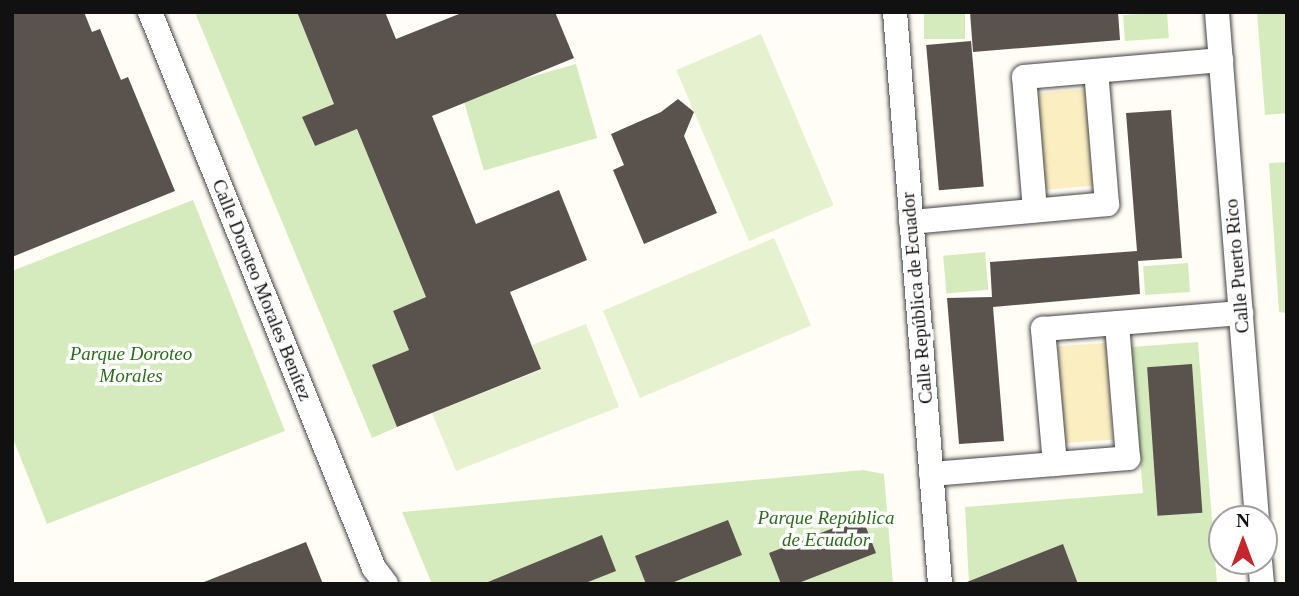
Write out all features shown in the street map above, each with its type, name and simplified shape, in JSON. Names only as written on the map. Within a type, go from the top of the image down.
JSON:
[{"type":"street","name":"Calle Doroteo Morales Benítez","points":[[150,12],[378,578]]},
{"type":"street","name":"Calle República de Ecuador","points":[[895,12],[940,584]]},
{"type":"street","name":"Calle Puerto Rico","points":[[1217,12],[1256,505]]},
{"type":"street","points":[[1035,210],[1024,77],[1221,60]]},
{"type":"street","points":[[911,222],[1107,204],[1096,71]]},
{"type":"street","points":[[1055,464],[1043,329],[1241,313]]},
{"type":"street","points":[[931,474],[1128,457],[1117,323]]},
{"type":"green space","points":[[202,12],[297,12],[334,104],[303,117],[314,146],[357,129],[426,297],[393,311],[409,350],[372,365],[397,427],[372,438],[196,15]]},
{"type":"green space","points":[[924,12],[965,12],[965,39],[924,39]]},
{"type":"green space","points":[[1167,12],[1169,38],[1125,41],[1123,15]]},
{"type":"green space","points":[[1257,12],[1287,12],[1287,113],[1265,115]]},
{"type":"green space","points":[[761,34],[834,205],[749,241],[676,70]]},
{"type":"green space","points":[[576,64],[597,138],[484,171],[463,97]]},
{"type":"green space","points":[[1287,162],[1287,313],[1279,312],[1269,163]]},
{"type":"green space","name":"Parque Doroteo Morales","points":[[193,200],[285,431],[47,524],[12,436],[12,271]]},
{"type":"green space","points":[[774,238],[811,325],[640,398],[603,311]]},
{"type":"green space","points":[[985,252],[988,290],[946,294],[943,256]]},
{"type":"green space","points":[[1188,263],[1190,292],[1145,295],[1143,266]]},
{"type":"green space","points":[[586,324],[619,407],[456,471],[432,413],[541,370],[532,345]]},
{"type":"green space","points":[[1198,342],[1211,505],[1208,505],[1208,575],[1216,575],[1217,584],[969,584],[965,507],[1143,493],[1131,347]]},
{"type":"green space","name":"Parque República de Ecuador","points":[[863,470],[884,474],[893,584],[432,584],[402,512]]},
{"type":"sand","points":[[1085,89],[1093,186],[1046,190],[1037,93]]},
{"type":"sand","points":[[1106,343],[1113,440],[1065,443],[1058,346]]},
{"type":"building","points":[[12,12],[84,12],[92,32],[100,29],[121,80],[128,77],[175,191],[12,257]]},
{"type":"building","points":[[297,12],[385,12],[396,39],[464,12],[555,12],[574,58],[432,116],[476,224],[559,190],[587,260],[510,292],[541,369],[397,427],[372,365],[409,350],[393,311],[426,297],[357,129],[315,146],[302,117],[334,104]]},
{"type":"building","points":[[970,12],[1118,12],[1120,40],[973,52]]},
{"type":"building","points":[[971,41],[984,186],[939,190],[926,45]]},
{"type":"building","points":[[678,99],[694,112],[684,136],[717,213],[644,244],[613,170],[624,165],[611,134],[661,112]]},
{"type":"building","points":[[1171,110],[1182,258],[1138,261],[1140,294],[993,307],[1004,441],[959,444],[947,298],[992,297],[990,262],[1137,251],[1126,113]]},
{"type":"building","points":[[1192,364],[1202,513],[1158,516],[1147,367]]},
{"type":"building","points":[[862,517],[876,553],[796,584],[781,584],[769,553]]},
{"type":"building","points":[[728,520],[742,555],[669,584],[646,584],[635,556]]},
{"type":"building","points":[[602,535],[616,571],[583,584],[483,584]]},
{"type":"building","points":[[306,542],[323,584],[204,584],[204,582]]},
{"type":"building","points":[[1063,544],[1078,584],[967,582]]}]
